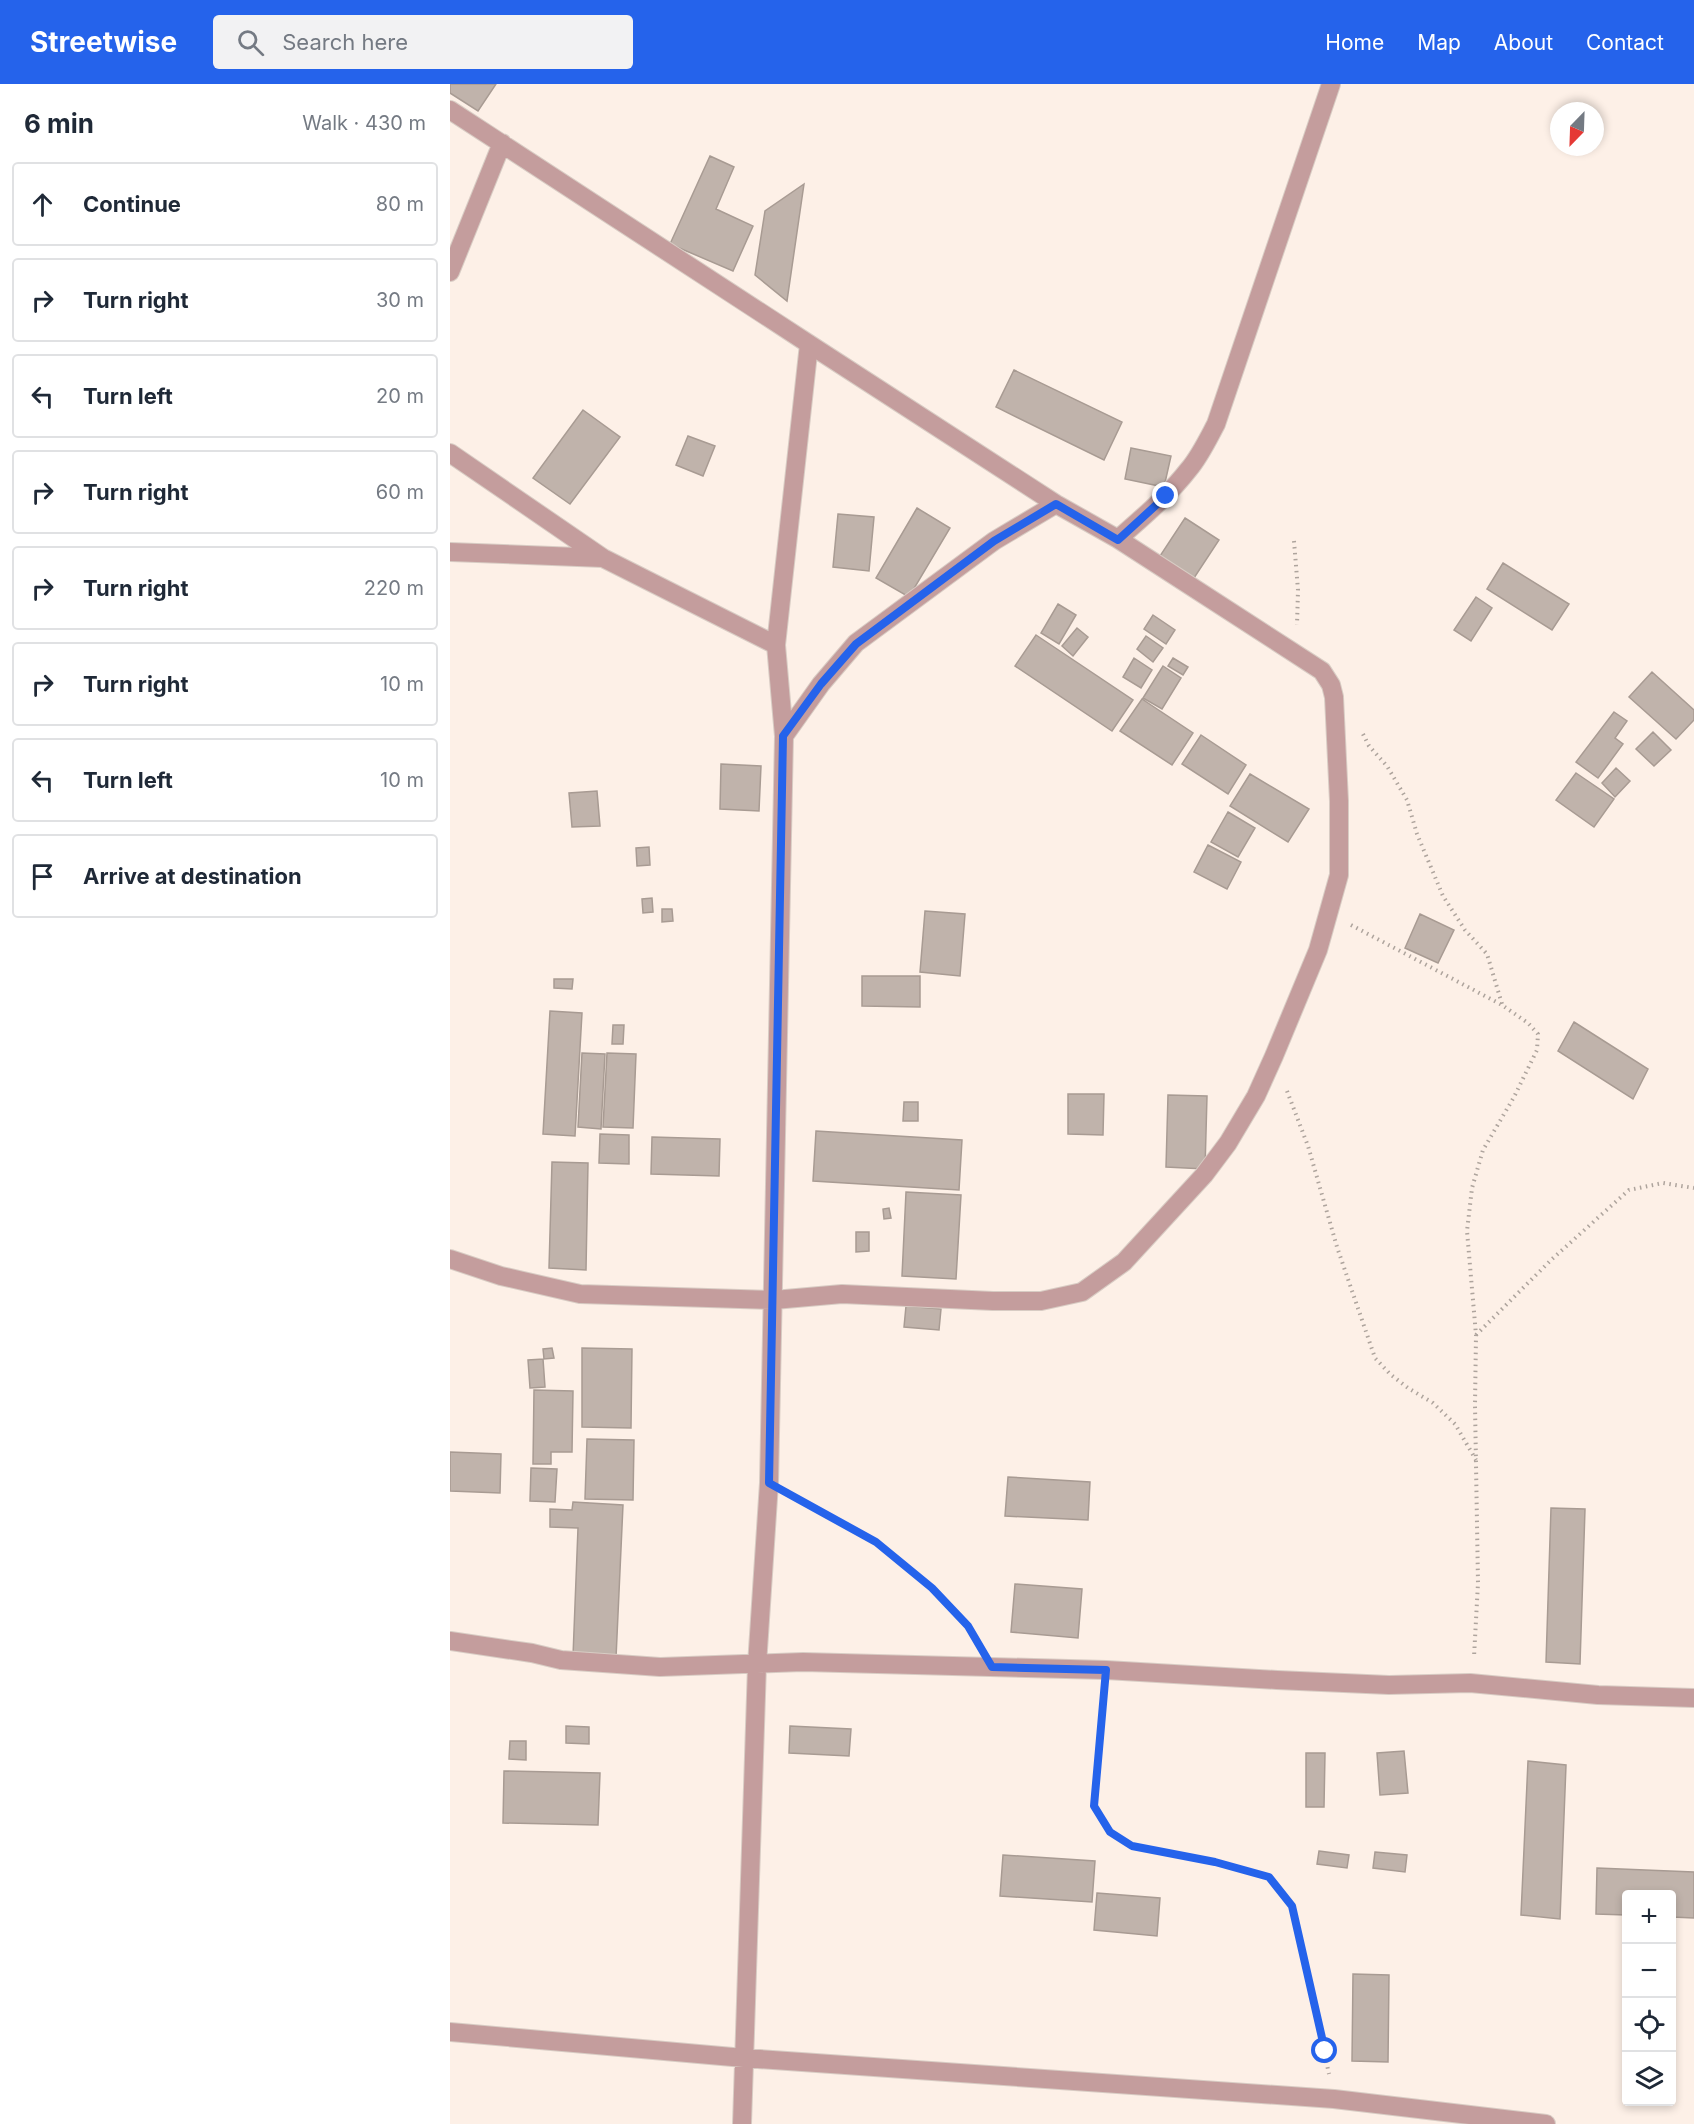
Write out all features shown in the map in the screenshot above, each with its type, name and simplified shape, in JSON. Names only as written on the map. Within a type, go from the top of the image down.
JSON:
[{"type":"street","points":[[1118,540],[1172,489],[1191,467],[1216,424],[1331,84]]},
{"type":"street","points":[[450,110],[1056,504],[1118,540],[1295,656],[1322,671],[1331,685],[1334,697],[1339,801],[1339,875],[1329,914],[1318,950],[1256,1096],[1228,1143],[1204,1175],[1124,1262],[1082,1292],[1041,1301],[842,1294],[774,1300],[580,1294],[501,1276],[450,1259]]},
{"type":"street","points":[[450,272],[502,143]]},
{"type":"street","points":[[742,2124],[757,1665],[769,1483],[774,1300],[783,736],[776,645],[809,344]]},
{"type":"street","points":[[450,453],[603,558],[776,645]]},
{"type":"street","points":[[783,736],[821,684],[856,644],[994,541],[1056,504]]},
{"type":"street","points":[[450,552],[603,558]]},
{"type":"street","points":[[450,1641],[532,1653],[561,1660],[660,1667],[803,1662],[1106,1670],[1367,1684],[1470,1683],[1598,1695],[1694,1698]]},
{"type":"street","points":[[450,2032],[744,2058],[1334,2099],[1546,2124]]},
{"type":"path","points":[[1294,541],[1299,590],[1295,656]]},
{"type":"path","points":[[1359,725],[1369,746],[1387,766],[1407,800],[1417,834],[1443,896],[1465,930],[1487,954],[1502,1005]]},
{"type":"path","points":[[1329,914],[1502,1005],[1528,1023],[1538,1034],[1537,1050],[1514,1097],[1483,1150],[1472,1188],[1467,1231],[1476,1335],[1478,1583],[1470,1683]]},
{"type":"path","points":[[1274,1056],[1308,1146],[1337,1247],[1375,1358],[1408,1388],[1433,1402],[1455,1424],[1476,1460]]},
{"type":"path","points":[[1476,1335],[1574,1239],[1629,1190],[1663,1183],[1694,1188]]},
{"type":"path","points":[[769,1483],[876,1542],[932,1588],[968,1626],[992,1667]]},
{"type":"path","points":[[1106,1670],[1094,1806],[1110,1832],[1132,1846],[1215,1862],[1269,1877],[1292,1906],[1334,2099]]},
{"type":"building","points":[[450,84],[496,84],[478,111],[450,93]]},
{"type":"building","points":[[710,156],[734,167],[716,209],[753,226],[733,271],[670,244]]},
{"type":"building","points":[[804,184],[787,301],[755,275],[765,211]]},
{"type":"building","points":[[1014,370],[1122,422],[1104,460],[996,407]]},
{"type":"building","points":[[583,410],[620,437],[570,504],[533,478]]},
{"type":"building","points":[[688,436],[715,446],[703,476],[676,465]]},
{"type":"building","points":[[1131,448],[1171,456],[1164,487],[1125,479]]},
{"type":"building","points":[[917,508],[950,528],[909,597],[876,578]]},
{"type":"building","points":[[838,514],[874,517],[869,571],[833,567]]},
{"type":"building","points":[[1185,518],[1219,540],[1194,578],[1160,556]]},
{"type":"building","points":[[1503,563],[1569,604],[1552,630],[1487,589]]},
{"type":"building","points":[[1476,597],[1492,608],[1471,641],[1454,630]]},
{"type":"building","points":[[1058,604],[1076,615],[1059,644],[1041,633]]},
{"type":"building","points":[[1153,615],[1175,630],[1166,644],[1144,629]]},
{"type":"building","points":[[1077,628],[1088,637],[1073,656],[1062,646]]},
{"type":"building","points":[[1036,635],[1133,700],[1112,731],[1015,666]]},
{"type":"building","points":[[1146,636],[1163,648],[1153,662],[1137,649]]},
{"type":"building","points":[[1134,658],[1152,670],[1141,688],[1123,677]]},
{"type":"building","points":[[1173,658],[1188,667],[1183,675],[1168,666]]},
{"type":"building","points":[[1163,666],[1181,678],[1162,709],[1143,698]]},
{"type":"building","points":[[1652,672],[1694,710],[1694,720],[1676,739],[1629,697]]},
{"type":"building","points":[[1142,699],[1193,733],[1172,765],[1120,731]]},
{"type":"building","points":[[1614,712],[1627,721],[1615,738],[1623,744],[1598,778],[1576,762]]},
{"type":"building","points":[[1653,732],[1671,750],[1654,766],[1636,749]]},
{"type":"building","points":[[1201,735],[1246,765],[1228,794],[1182,764]]},
{"type":"building","points":[[721,764],[761,766],[759,811],[720,809]]},
{"type":"building","points":[[1616,768],[1630,781],[1615,797],[1602,783]]},
{"type":"building","points":[[1576,773],[1614,799],[1594,827],[1556,800]]},
{"type":"building","points":[[1250,774],[1309,809],[1288,842],[1230,806]]},
{"type":"building","points":[[597,791],[600,826],[572,827],[569,793]]},
{"type":"building","points":[[1228,812],[1255,828],[1238,857],[1211,842]]},
{"type":"building","points":[[1208,845],[1241,862],[1227,889],[1194,872]]},
{"type":"building","points":[[649,847],[650,865],[637,866],[636,848]]},
{"type":"building","points":[[652,898],[653,912],[643,913],[642,899]]},
{"type":"building","points":[[662,909],[672,909],[673,921],[662,922]]},
{"type":"building","points":[[925,911],[965,914],[960,976],[920,972]]},
{"type":"building","points":[[1420,914],[1454,930],[1438,963],[1405,948]]},
{"type":"building","points":[[862,976],[920,976],[920,1007],[862,1006]]},
{"type":"building","points":[[554,979],[573,979],[572,989],[554,988]]},
{"type":"building","points":[[550,1011],[582,1013],[575,1136],[543,1134]]},
{"type":"building","points":[[1574,1022],[1648,1069],[1633,1099],[1558,1051]]},
{"type":"building","points":[[613,1025],[624,1025],[623,1044],[612,1044]]},
{"type":"building","points":[[582,1053],[605,1054],[601,1129],[578,1127]]},
{"type":"building","points":[[607,1053],[636,1054],[633,1128],[603,1127]]},
{"type":"building","points":[[1068,1094],[1104,1094],[1103,1135],[1068,1134]]},
{"type":"building","points":[[1168,1095],[1207,1096],[1205,1169],[1166,1167]]},
{"type":"building","points":[[904,1102],[918,1102],[918,1121],[903,1121]]},
{"type":"building","points":[[816,1131],[962,1140],[959,1190],[813,1181]]},
{"type":"building","points":[[600,1134],[629,1135],[629,1164],[599,1163]]},
{"type":"building","points":[[652,1137],[720,1139],[719,1176],[651,1174]]},
{"type":"building","points":[[552,1162],[588,1163],[586,1270],[549,1268]]},
{"type":"building","points":[[906,1192],[961,1195],[956,1279],[902,1276]]},
{"type":"building","points":[[889,1208],[891,1218],[884,1219],[883,1209]]},
{"type":"building","points":[[856,1232],[869,1232],[869,1251],[856,1252]]},
{"type":"building","points":[[906,1306],[941,1309],[939,1330],[904,1327]]},
{"type":"building","points":[[552,1348],[554,1358],[544,1359],[543,1349]]},
{"type":"building","points":[[582,1348],[632,1349],[631,1428],[582,1427]]},
{"type":"building","points":[[543,1359],[545,1387],[530,1388],[528,1360]]},
{"type":"building","points":[[534,1390],[573,1391],[572,1452],[551,1452],[551,1464],[533,1464]]},
{"type":"building","points":[[587,1439],[634,1440],[633,1500],[585,1499]]},
{"type":"building","points":[[450,1452],[501,1454],[500,1493],[450,1491]]},
{"type":"building","points":[[531,1468],[557,1469],[555,1502],[530,1501]]},
{"type":"building","points":[[1008,1477],[1090,1482],[1088,1520],[1005,1516]]},
{"type":"building","points":[[573,1502],[623,1505],[616,1658],[573,1656],[578,1528],[550,1527],[550,1509],[572,1510]]},
{"type":"building","points":[[1551,1508],[1585,1509],[1580,1664],[1546,1662]]},
{"type":"building","points":[[1015,1584],[1082,1589],[1078,1638],[1011,1632]]},
{"type":"building","points":[[566,1726],[589,1727],[589,1744],[566,1743]]},
{"type":"building","points":[[790,1726],[851,1729],[849,1756],[789,1753]]},
{"type":"building","points":[[510,1741],[526,1741],[526,1760],[509,1759]]},
{"type":"building","points":[[1404,1751],[1408,1793],[1380,1795],[1377,1753]]},
{"type":"building","points":[[1306,1753],[1325,1753],[1324,1807],[1306,1807]]},
{"type":"building","points":[[1528,1761],[1566,1765],[1560,1919],[1521,1915]]},
{"type":"building","points":[[504,1771],[600,1773],[598,1825],[503,1823]]},
{"type":"building","points":[[1319,1851],[1349,1855],[1347,1868],[1317,1864]]},
{"type":"building","points":[[1375,1852],[1407,1855],[1405,1872],[1373,1868]]},
{"type":"building","points":[[1003,1855],[1095,1861],[1092,1902],[1000,1896]]},
{"type":"building","points":[[1597,1868],[1694,1872],[1694,1918],[1676,1917],[1676,1890],[1622,1890],[1622,1915],[1596,1914]]},
{"type":"building","points":[[1097,1893],[1160,1898],[1157,1936],[1094,1930]]},
{"type":"building","points":[[1353,1974],[1389,1975],[1388,2062],[1352,2061]]},
{"type":"route","points":[[1166,496],[1118,540],[1056,504],[994,541],[856,644],[821,684],[783,736],[769,1483],[876,1542],[932,1588],[968,1626],[992,1667],[1106,1670],[1094,1806],[1110,1832],[1132,1846],[1215,1862],[1269,1877],[1292,1906],[1325,2051]]}]
